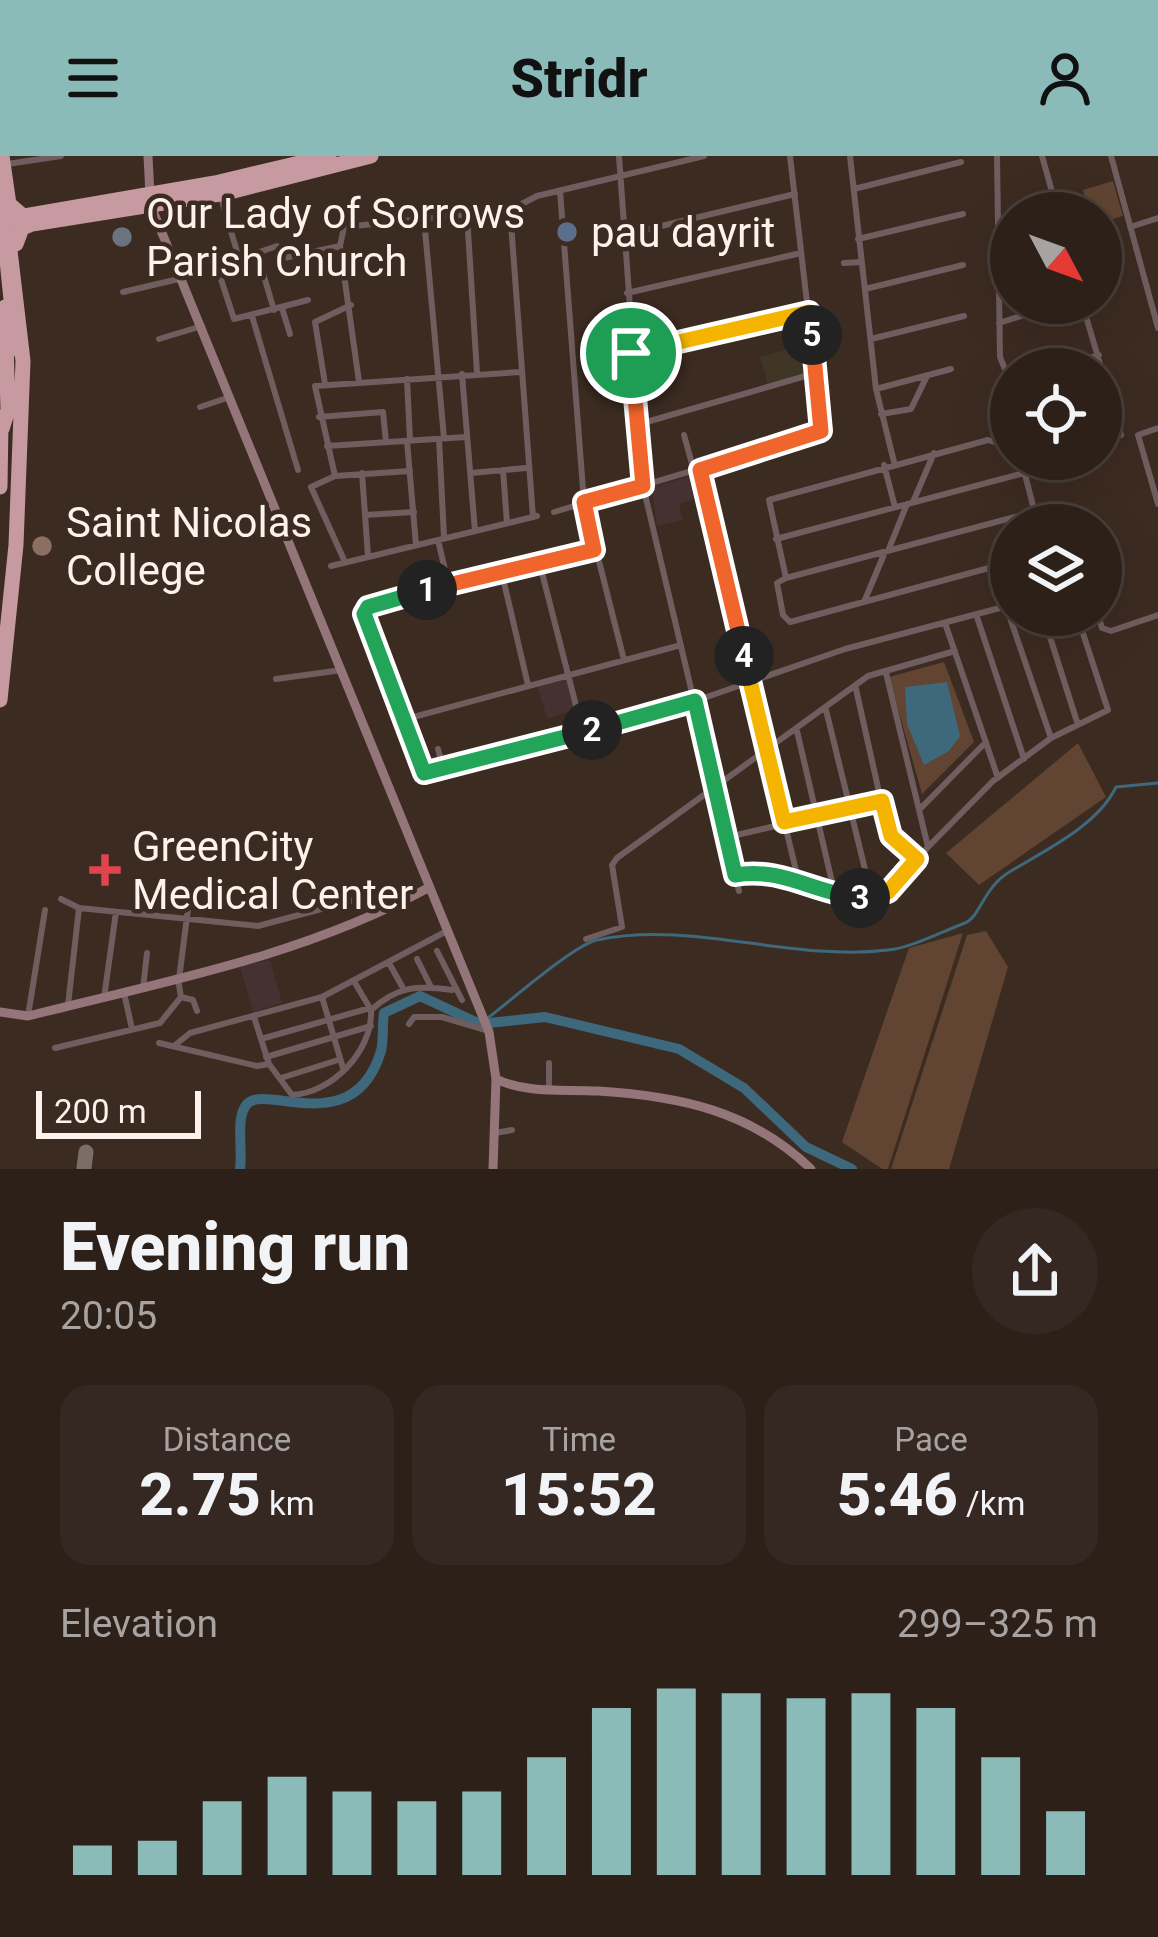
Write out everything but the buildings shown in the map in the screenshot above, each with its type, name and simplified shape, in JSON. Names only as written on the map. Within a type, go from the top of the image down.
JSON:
[{"type":"highway","points":[[14,230],[150,194],[329,156]]},
{"type":"highway","points":[[150,194],[220,194],[371,156]]},
{"type":"highway","points":[[0,487],[1,421],[8,410],[12,349],[7,258],[14,230],[2,164]]},
{"type":"highway","points":[[0,191],[20,405]]},
{"type":"highway","points":[[0,220],[14,230]]},
{"type":"highway","points":[[0,698],[16,544],[23,361],[7,258]]},
{"type":"main road","points":[[148,156],[150,194],[488,1030],[496,1078],[493,1169]]},
{"type":"main road","points":[[0,1012],[28,1016],[298,949],[428,888]]},
{"type":"main road","points":[[496,1078],[549,1090],[614,1093],[722,1112],[768,1131],[812,1169]]},
{"type":"street","points":[[2,164],[61,156]]},
{"type":"street","points":[[619,156],[643,486],[739,891]]},
{"type":"street","points":[[359,382],[340,246],[344,227],[510,210],[537,196],[704,156]]},
{"type":"street","points":[[554,512],[821,431],[790,156]]},
{"type":"street","points":[[850,156],[876,389],[894,463]]},
{"type":"street","points":[[997,156],[997,192]]},
{"type":"street","points":[[1042,156],[1052,192]]},
{"type":"street","points":[[1111,156],[1158,328]]},
{"type":"street","points":[[854,189],[961,162]]},
{"type":"street","points":[[560,191],[584,502],[624,661]]},
{"type":"street","points":[[220,194],[238,258]]},
{"type":"street","points":[[624,235],[795,194]]},
{"type":"street","points":[[331,566],[535,516],[526,468],[510,210]]},
{"type":"street","points":[[858,239],[963,214]]},
{"type":"street","points":[[467,215],[477,374]]},
{"type":"street","points":[[424,218],[446,574]]},
{"type":"street","points":[[1130,227],[1158,218]]},
{"type":"street","points":[[308,300],[232,318],[217,268],[277,246],[284,258],[340,246]]},
{"type":"street","points":[[257,253],[290,334]]},
{"type":"street","points":[[627,293],[801,253]]},
{"type":"street","points":[[844,262],[861,262]]},
{"type":"street","points":[[865,289],[963,265]]},
{"type":"street","points":[[123,292],[183,278]]},
{"type":"street","points":[[335,476],[319,416],[315,322],[351,305]]},
{"type":"street","points":[[631,353],[809,312]]},
{"type":"street","points":[[252,316],[298,470]]},
{"type":"street","points":[[871,339],[964,316]]},
{"type":"street","points":[[159,339],[202,326]]},
{"type":"street","points":[[876,389],[951,369]]},
{"type":"street","points":[[320,385],[520,372]]},
{"type":"street","points":[[636,425],[816,373]]},
{"type":"street","points":[[462,374],[475,532]]},
{"type":"street","points":[[880,414],[911,409],[927,376]]},
{"type":"street","points":[[407,379],[416,545]]},
{"type":"street","points":[[200,407],[231,397]]},
{"type":"street","points":[[319,416],[383,412],[386,442]]},
{"type":"street","points":[[1158,428],[1138,435],[1158,504]]},
{"type":"street","points":[[685,436],[799,883]]},
{"type":"street","points":[[327,446],[466,437]]},
{"type":"street","points":[[786,578],[769,500],[884,465],[990,441]]},
{"type":"street","points":[[864,602],[934,453]]},
{"type":"street","points":[[884,465],[895,507]]},
{"type":"street","points":[[471,473],[526,468]]},
{"type":"street","points":[[503,470],[508,523]]},
{"type":"street","points":[[345,562],[311,487],[335,476],[410,471]]},
{"type":"street","points":[[362,473],[368,556]]},
{"type":"street","points":[[776,539],[997,480]]},
{"type":"street","points":[[365,515],[414,512]]},
{"type":"street","points":[[990,522],[777,583],[787,622],[990,568]]},
{"type":"street","points":[[594,550],[450,583],[365,610],[426,774],[695,701],[845,649],[990,611]]},
{"type":"street","points":[[540,565],[583,733]]},
{"type":"street","points":[[502,574],[528,685]]},
{"type":"street","points":[[976,614],[1024,759]]},
{"type":"street","points":[[1122,627],[1158,615]]},
{"type":"street","points":[[945,622],[998,778]]},
{"type":"street","points":[[1018,636],[1051,739]]},
{"type":"street","points":[[1050,636],[1078,724]]},
{"type":"street","points":[[735,875],[767,870],[835,895],[872,898],[888,892],[998,778],[1051,739],[1108,710],[1084,636]]},
{"type":"street","points":[[406,719],[681,645]]},
{"type":"street","points":[[586,939],[622,927],[614,861],[868,676],[955,651]]},
{"type":"street","points":[[276,680],[342,670]]},
{"type":"street","points":[[886,673],[928,847]]},
{"type":"street","points":[[856,689],[891,836],[917,859]]},
{"type":"street","points":[[826,710],[872,898]]},
{"type":"street","points":[[797,731],[835,895]]},
{"type":"street","points":[[919,809],[986,742]]},
{"type":"street","points":[[438,749],[444,771]]},
{"type":"street","points":[[728,837],[882,801]]},
{"type":"street","points":[[61,899],[79,908],[266,925],[388,891],[399,903]]},
{"type":"street","points":[[68,1006],[79,908]]},
{"type":"street","points":[[181,997],[188,908]]},
{"type":"street","points":[[28,1016],[45,910]]},
{"type":"street","points":[[104,998],[116,912]]},
{"type":"street","points":[[174,1046],[190,1033],[322,998],[446,932]]},
{"type":"street","points":[[436,951],[452,990],[462,1000]]},
{"type":"street","points":[[143,988],[146,953]]},
{"type":"street","points":[[417,959],[430,987]]},
{"type":"street","points":[[389,963],[403,988]]},
{"type":"street","points":[[254,1016],[267,1060],[292,1095],[304,1094],[328,1085],[370,1026],[370,1009],[355,983]]},
{"type":"street","points":[[261,1039],[370,1009],[403,988],[452,990]]},
{"type":"street","points":[[124,993],[132,1029]]},
{"type":"street","points":[[181,997],[193,1000],[197,1010]]},
{"type":"street","points":[[55,1048],[166,1020],[166,1009],[181,997]]},
{"type":"street","points":[[322,998],[343,1069]]},
{"type":"street","points":[[409,1024],[418,1016],[433,1016],[488,1030]]},
{"type":"street","points":[[159,1043],[267,1060],[370,1026]]},
{"type":"street","points":[[281,1078],[338,1060]]},
{"type":"street","points":[[477,1064],[495,1063]]},
{"type":"street","points":[[549,1063],[549,1090]]},
{"type":"street","points":[[495,1132],[512,1130]]},
{"type":"street","points":[[483,1168],[493,1169]]},
{"type":"shaded area","points":[[1113,181],[1116,192],[1084,192]]},
{"type":"shaded area","points":[[810,343],[811,372],[768,385],[760,357]]},
{"type":"shaded area","points":[[699,474],[704,497],[679,504],[683,520],[657,526],[652,487]]},
{"type":"shaded area","points":[[944,662],[974,742],[922,794],[889,677]]},
{"type":"shaded area","points":[[566,677],[574,711],[547,718],[537,684]]},
{"type":"shaded area","points":[[1078,743],[1106,797],[979,885],[946,853]]},
{"type":"shaded area","points":[[986,931],[1008,967],[949,1169],[891,1169],[967,935]]},
{"type":"shaded area","points":[[963,933],[888,1169],[882,1169],[842,1142],[909,948]]},
{"type":"shaded area","points":[[270,960],[282,1003],[253,1012],[240,966]]},
{"type":"water","points":[[947,682],[960,736],[949,751],[924,765],[907,724],[905,687]]},
{"type":"waterway","points":[[167,210],[174,220]]},
{"type":"waterway","points":[[480,1024],[556,964],[597,940],[669,935],[852,952],[917,943],[965,923],[1002,878],[1084,825],[1116,787],[1158,783]]},
{"type":"waterway","points":[[240,1169],[240,1126],[247,1104],[257,1099],[332,1102],[351,1094],[368,1078],[381,1051],[384,1013],[420,996],[480,1024],[545,1017],[679,1049],[744,1088],[806,1147],[852,1169]]},
{"type":"taxiway","points":[[84,1168],[86,1152]]},
{"type":"place","name":"pau dayrit","points":[[567,232]]},
{"type":"place","name":"Our Lady of Sorrows Parish Church","points":[[122,237]]},
{"type":"place","name":"Saint Nicolas College","points":[[42,546]]},
{"type":"place","name":"GreenCity Medical Center","points":[[105,870]]},
{"type":"route","points":[[809,312],[821,431],[700,470],[784,822],[882,801],[891,836],[917,859],[888,892],[869,899],[839,896],[772,871],[735,875],[695,701],[431,775],[423,771],[365,610],[450,583],[594,550],[584,502],[643,486],[631,353],[809,312]]}]
